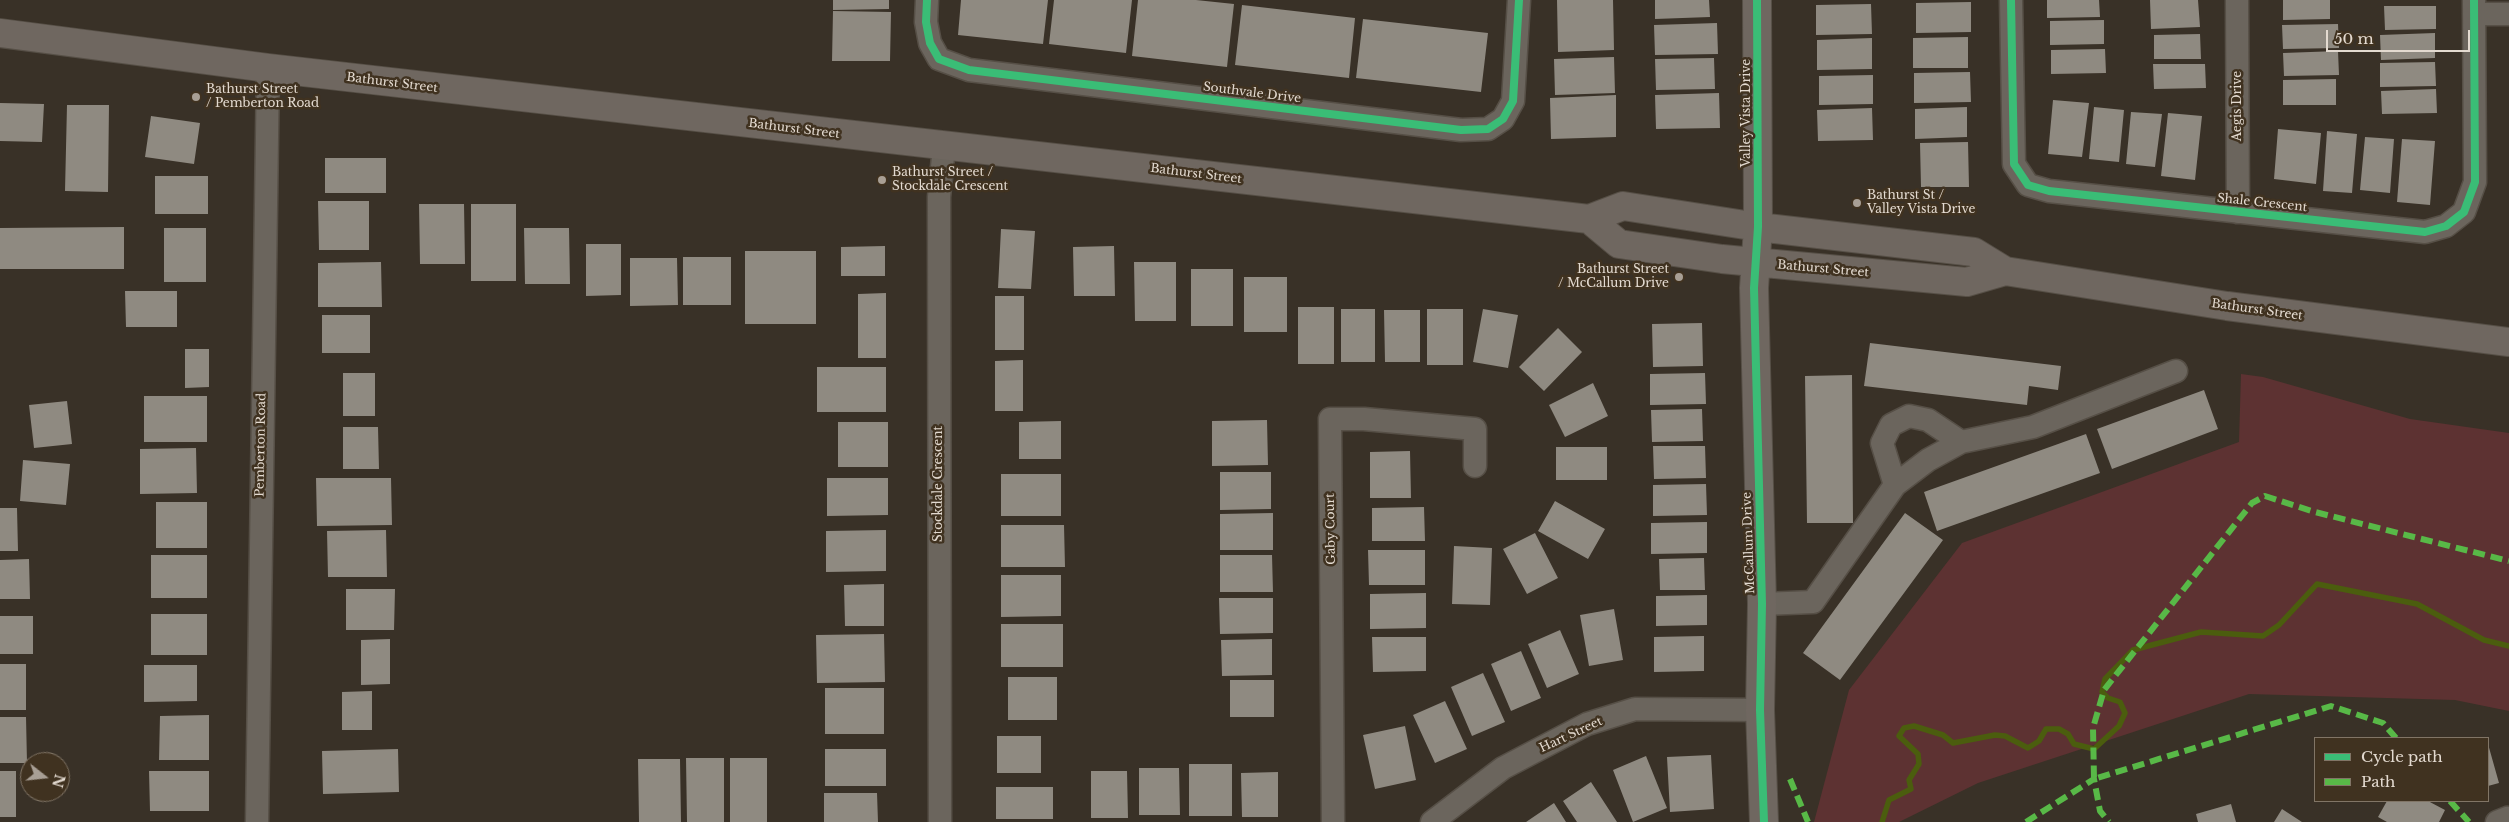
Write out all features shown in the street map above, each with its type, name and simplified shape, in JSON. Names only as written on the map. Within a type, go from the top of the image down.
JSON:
[{"type":"main road","name":"Valley Vista Drive","points":[[1756,262],[1758,227],[1757,0]]},
{"type":"main road","name":"Bathurst Street","points":[[0,33],[268,68],[944,147],[1589,219],[1623,206],[1758,227],[1974,252],[2005,271],[2227,306],[2509,342]]},
{"type":"main road","name":"Bathurst Street","points":[[1589,219],[1619,244],[1756,262],[1967,282],[2005,271]]},
{"type":"main road","name":"McCallum Drive","points":[[1756,262],[1757,444],[1762,604],[1760,710],[1764,822]]},
{"type":"street","name":"Southvale Drive","points":[[927,0],[926,22],[930,43],[939,60],[969,70],[1461,130],[1488,129],[1503,118],[1513,101],[1519,0]]},
{"type":"street","name":"Shale Crescent","points":[[2011,0],[2014,164],[2028,185],[2049,191],[2425,232],[2446,226],[2464,212],[2476,182],[2474,7]]},
{"type":"street","name":"Aegis Drive","points":[[2237,0],[2238,212]]},
{"type":"street","points":[[2474,7],[2509,14]]},
{"type":"street","name":"Pemberton Road","points":[[257,822],[268,68]]},
{"type":"street","name":"Stockdale Crescent","points":[[940,822],[939,197],[944,147]]},
{"type":"street","points":[[1762,604],[1813,602],[1896,485],[1920,466],[1962,442],[2033,427],[2176,371]]},
{"type":"street","points":[[1896,485],[1882,443],[1891,425],[1910,416],[1928,420],[1962,442]]},
{"type":"street","name":"Gaby Court","points":[[1333,822],[1330,420],[1364,419],[1476,429],[1475,466]]},
{"type":"street","name":"Hart Street","points":[[1432,822],[1503,768],[1587,724],[1635,709],[1760,710]]},
{"type":"street","points":[[2497,822],[2507,818],[2509,820]]},
{"type":"shaded area","points":[[2241,374],[2263,377],[2410,419],[2509,433],[2509,711],[2455,700],[2249,694],[1978,783],[1899,822],[1814,822],[1849,690],[1962,543],[2239,442]]},
{"type":"building","points":[[833,0],[889,0],[889,9],[833,10]]},
{"type":"building","points":[[961,0],[1048,0],[1043,44],[958,35]]},
{"type":"building","points":[[1054,0],[1132,0],[1126,53],[1049,44]]},
{"type":"building","points":[[1138,0],[1196,0],[1234,4],[1227,67],[1132,56]]},
{"type":"building","points":[[1557,0],[1613,0],[1614,50],[1558,52]]},
{"type":"building","points":[[1655,0],[1709,0],[1710,17],[1655,19]]},
{"type":"building","points":[[2047,0],[2099,0],[2100,17],[2047,18]]},
{"type":"building","points":[[2150,0],[2198,0],[2200,27],[2151,29]]},
{"type":"building","points":[[2283,0],[2330,0],[2330,19],[2283,20]]},
{"type":"building","points":[[1971,2],[1971,32],[1916,33],[1916,3]]},
{"type":"building","points":[[1871,4],[1872,34],[1816,35],[1816,5]]},
{"type":"building","points":[[1242,5],[1355,18],[1349,78],[1235,65]]},
{"type":"building","points":[[2384,6],[2436,6],[2436,29],[2385,30]]},
{"type":"building","points":[[833,11],[891,12],[890,61],[832,61]]},
{"type":"building","points":[[1363,19],[1488,33],[1481,92],[1356,78]]},
{"type":"building","points":[[2104,20],[2104,44],[2050,45],[2050,21]]},
{"type":"building","points":[[1717,23],[1718,54],[1655,55],[1654,25]]},
{"type":"building","points":[[2338,24],[2339,48],[2283,49],[2282,25]]},
{"type":"building","points":[[2435,33],[2435,58],[2381,60],[2380,35]]},
{"type":"building","points":[[2200,34],[2201,59],[2154,59],[2154,35]]},
{"type":"building","points":[[1968,37],[1968,68],[1913,68],[1913,38]]},
{"type":"building","points":[[1872,38],[1872,69],[1817,70],[1817,40]]},
{"type":"building","points":[[2105,49],[2106,73],[2051,74],[2051,50]]},
{"type":"building","points":[[2338,51],[2339,75],[2284,76],[2283,53]]},
{"type":"building","points":[[1614,57],[1615,93],[1555,95],[1554,59]]},
{"type":"building","points":[[1714,58],[1715,89],[1656,90],[1655,59]]},
{"type":"building","points":[[2435,62],[2436,86],[2380,87],[2380,63]]},
{"type":"building","points":[[2153,64],[2205,64],[2206,88],[2154,89]]},
{"type":"building","points":[[1970,72],[1971,102],[1914,103],[1914,73]]},
{"type":"building","points":[[1873,75],[1873,104],[1819,105],[1819,76]]},
{"type":"building","points":[[2336,79],[2336,105],[2283,105],[2283,80]]},
{"type":"building","points":[[2436,89],[2437,113],[2382,114],[2381,91]]},
{"type":"building","points":[[1719,93],[1720,128],[1656,129],[1655,95]]},
{"type":"building","points":[[1616,95],[1616,137],[1551,139],[1550,98]]},
{"type":"building","points":[[2053,100],[2089,103],[2082,157],[2048,154]]},
{"type":"building","points":[[0,103],[44,104],[42,142],[0,141]]},
{"type":"building","points":[[67,105],[109,105],[108,192],[65,191]]},
{"type":"building","points":[[1967,107],[1967,137],[1915,139],[1915,109]]},
{"type":"building","points":[[2094,107],[2124,110],[2119,162],[2089,159]]},
{"type":"building","points":[[1872,108],[1873,140],[1818,141],[1817,110]]},
{"type":"building","points":[[2131,112],[2162,114],[2155,167],[2126,164]]},
{"type":"building","points":[[2168,113],[2202,116],[2195,180],[2161,176]]},
{"type":"building","points":[[151,116],[200,123],[194,164],[145,157]]},
{"type":"building","points":[[2278,129],[2321,133],[2316,184],[2274,179]]},
{"type":"building","points":[[2327,131],[2357,134],[2352,193],[2323,191]]},
{"type":"building","points":[[2365,137],[2394,139],[2390,193],[2360,190]]},
{"type":"building","points":[[2402,139],[2435,141],[2430,205],[2397,202]]},
{"type":"building","points":[[1968,142],[1969,187],[1921,187],[1920,143]]},
{"type":"building","points":[[325,158],[386,158],[386,193],[325,193]]},
{"type":"building","points":[[155,176],[208,176],[208,214],[155,214]]},
{"type":"building","points":[[318,201],[369,201],[369,250],[319,250]]},
{"type":"building","points":[[419,204],[464,204],[465,264],[420,264]]},
{"type":"building","points":[[471,204],[516,204],[516,281],[471,281]]},
{"type":"building","points":[[124,227],[124,269],[0,269],[0,228]]},
{"type":"building","points":[[164,228],[206,228],[206,282],[164,282]]},
{"type":"building","points":[[524,228],[569,228],[570,284],[525,284]]},
{"type":"building","points":[[1001,229],[1035,231],[1031,289],[998,288]]},
{"type":"building","points":[[586,244],[621,244],[621,295],[586,296]]},
{"type":"building","points":[[885,246],[885,276],[841,276],[841,247]]},
{"type":"building","points":[[1114,246],[1115,296],[1074,296],[1073,247]]},
{"type":"building","points":[[745,251],[816,251],[816,324],[745,324]]},
{"type":"building","points":[[683,257],[731,257],[731,305],[683,305]]},
{"type":"building","points":[[630,258],[677,258],[678,305],[630,306]]},
{"type":"building","points":[[381,262],[382,307],[318,307],[318,263]]},
{"type":"building","points":[[1134,262],[1176,262],[1176,321],[1135,321]]},
{"type":"building","points":[[1191,269],[1233,269],[1233,326],[1191,326]]},
{"type":"building","points":[[1244,277],[1287,277],[1287,332],[1244,332]]},
{"type":"building","points":[[125,291],[177,291],[177,327],[126,327]]},
{"type":"building","points":[[886,293],[886,358],[858,358],[858,294]]},
{"type":"building","points":[[995,296],[1024,296],[1024,350],[995,350]]},
{"type":"building","points":[[1298,307],[1334,307],[1334,364],[1298,364]]},
{"type":"building","points":[[1341,309],[1375,309],[1375,362],[1341,362]]},
{"type":"building","points":[[1427,309],[1463,309],[1463,365],[1427,365]]},
{"type":"building","points":[[1483,309],[1518,315],[1508,368],[1473,362]]},
{"type":"building","points":[[1384,310],[1420,310],[1420,362],[1385,362]]},
{"type":"building","points":[[322,315],[370,315],[370,353],[322,353]]},
{"type":"building","points":[[1702,323],[1703,366],[1653,367],[1652,324]]},
{"type":"building","points":[[1558,328],[1582,352],[1544,391],[1519,367]]},
{"type":"building","points":[[1870,343],[2061,366],[2058,390],[2029,386],[2027,405],[1864,386]]},
{"type":"building","points":[[185,349],[209,349],[209,387],[185,388]]},
{"type":"building","points":[[1023,360],[1023,411],[995,411],[995,361]]},
{"type":"building","points":[[817,367],[886,367],[886,412],[817,412]]},
{"type":"building","points":[[343,373],[375,373],[375,416],[343,416]]},
{"type":"building","points":[[1705,373],[1706,404],[1650,405],[1650,374]]},
{"type":"building","points":[[1852,375],[1853,523],[1807,523],[1805,376]]},
{"type":"building","points":[[1593,383],[1608,416],[1565,437],[1549,405]]},
{"type":"building","points":[[2204,390],[2218,429],[2112,469],[2097,429]]},
{"type":"building","points":[[144,396],[207,396],[207,442],[144,442]]},
{"type":"building","points":[[67,401],[72,444],[34,448],[29,405]]},
{"type":"building","points":[[1702,409],[1703,441],[1652,442],[1651,410]]},
{"type":"building","points":[[1267,420],[1268,465],[1212,466],[1212,421]]},
{"type":"building","points":[[1061,421],[1061,459],[1019,459],[1019,422]]},
{"type":"building","points":[[838,422],[888,422],[888,467],[838,467]]},
{"type":"building","points":[[343,427],[378,427],[379,469],[343,469]]},
{"type":"building","points":[[2086,434],[2100,473],[1937,531],[1924,492]]},
{"type":"building","points":[[1653,446],[1705,446],[1706,478],[1654,479]]},
{"type":"building","points":[[1556,447],[1607,447],[1607,480],[1556,480]]},
{"type":"building","points":[[196,448],[197,493],[140,494],[140,449]]},
{"type":"building","points":[[1410,451],[1411,498],[1370,498],[1370,452]]},
{"type":"building","points":[[23,460],[70,464],[66,505],[20,501]]},
{"type":"building","points":[[1220,472],[1271,472],[1271,509],[1220,510]]},
{"type":"building","points":[[1001,474],[1061,474],[1061,516],[1001,516]]},
{"type":"building","points":[[316,478],[391,478],[392,525],[317,526]]},
{"type":"building","points":[[827,478],[888,478],[888,515],[827,516]]},
{"type":"building","points":[[1706,484],[1707,515],[1653,516],[1653,485]]},
{"type":"building","points":[[1555,501],[1605,529],[1588,559],[1538,531]]},
{"type":"building","points":[[156,502],[207,502],[207,548],[156,548]]},
{"type":"building","points":[[1424,507],[1425,541],[1372,541],[1372,508]]},
{"type":"building","points":[[0,508],[17,508],[18,551],[0,551]]},
{"type":"building","points":[[1273,513],[1273,550],[1220,550],[1220,514]]},
{"type":"building","points":[[1905,513],[1943,540],[1840,680],[1803,653]]},
{"type":"building","points":[[1707,522],[1707,553],[1651,554],[1651,523]]},
{"type":"building","points":[[1001,525],[1064,525],[1065,567],[1001,567]]},
{"type":"building","points":[[386,530],[387,577],[328,577],[327,531]]},
{"type":"building","points":[[886,530],[886,571],[826,572],[826,531]]},
{"type":"building","points":[[1535,533],[1558,578],[1527,594],[1503,549]]},
{"type":"building","points":[[1454,546],[1492,548],[1490,605],[1452,604]]},
{"type":"building","points":[[1368,550],[1425,550],[1425,585],[1369,585]]},
{"type":"building","points":[[151,555],[207,555],[207,598],[151,598]]},
{"type":"building","points":[[1220,555],[1272,555],[1273,592],[1220,592]]},
{"type":"building","points":[[1704,558],[1705,590],[1660,590],[1659,559]]},
{"type":"building","points":[[29,559],[30,599],[0,599],[0,560]]},
{"type":"building","points":[[1001,575],[1061,575],[1061,616],[1001,617]]},
{"type":"building","points":[[884,584],[884,626],[845,626],[844,585]]},
{"type":"building","points":[[346,589],[395,589],[394,630],[346,630]]},
{"type":"building","points":[[1426,593],[1426,628],[1370,629],[1370,594]]},
{"type":"building","points":[[1707,595],[1707,625],[1656,626],[1656,596]]},
{"type":"building","points":[[1219,598],[1273,598],[1273,633],[1220,634]]},
{"type":"building","points":[[1614,609],[1623,660],[1589,666],[1580,615]]},
{"type":"building","points":[[151,614],[207,614],[207,655],[151,655]]},
{"type":"building","points":[[0,616],[33,616],[33,654],[0,654]]},
{"type":"building","points":[[1001,624],[1063,624],[1063,667],[1001,667]]},
{"type":"building","points":[[1560,630],[1579,674],[1547,688],[1528,644]]},
{"type":"building","points":[[884,634],[885,682],[817,683],[816,635]]},
{"type":"building","points":[[1704,636],[1704,671],[1654,672],[1654,637]]},
{"type":"building","points":[[1372,637],[1426,637],[1426,671],[1373,672]]},
{"type":"building","points":[[390,639],[390,684],[361,685],[361,640]]},
{"type":"building","points":[[1272,639],[1272,675],[1222,676],[1221,640]]},
{"type":"building","points":[[1521,651],[1541,698],[1511,711],[1491,664]]},
{"type":"building","points":[[0,664],[26,664],[26,710],[0,710]]},
{"type":"building","points":[[144,665],[197,665],[197,701],[144,702]]},
{"type":"building","points":[[1483,673],[1505,722],[1472,736],[1451,687]]},
{"type":"building","points":[[1008,677],[1057,677],[1057,720],[1008,720]]},
{"type":"building","points":[[1230,680],[1274,680],[1274,717],[1230,717]]},
{"type":"building","points":[[825,688],[884,688],[884,734],[825,734]]},
{"type":"building","points":[[372,691],[372,730],[342,730],[342,692]]},
{"type":"building","points":[[1445,701],[1467,749],[1435,763],[1413,715]]},
{"type":"building","points":[[209,715],[209,760],[159,760],[160,716]]},
{"type":"building","points":[[0,717],[26,717],[27,752],[20,752],[20,763],[0,763]]},
{"type":"building","points":[[1405,726],[1416,780],[1375,789],[1363,735]]},
{"type":"building","points":[[997,736],[1041,736],[1041,773],[997,773]]},
{"type":"building","points":[[2489,748],[2499,783],[2489,786]]},
{"type":"building","points":[[398,749],[399,792],[323,794],[322,751]]},
{"type":"building","points":[[825,749],[886,749],[886,786],[825,786]]},
{"type":"building","points":[[1711,755],[1714,809],[1670,812],[1667,757]]},
{"type":"building","points":[[1646,756],[1667,808],[1633,822],[1613,770]]},
{"type":"building","points":[[686,758],[724,758],[724,822],[687,822]]},
{"type":"building","points":[[730,758],[767,758],[767,822],[730,822]]},
{"type":"building","points":[[638,759],[680,759],[681,822],[639,822]]},
{"type":"building","points":[[1189,764],[1232,764],[1232,816],[1189,816]]},
{"type":"building","points":[[1139,768],[1179,768],[1180,815],[1139,815]]},
{"type":"building","points":[[0,771],[16,771],[16,817],[0,817]]},
{"type":"building","points":[[149,771],[209,771],[209,811],[150,811]]},
{"type":"building","points":[[1091,771],[1127,771],[1128,818],[1091,818]]},
{"type":"building","points":[[1278,772],[1278,817],[1242,817],[1241,773]]},
{"type":"building","points":[[1591,782],[1617,822],[1577,822],[1563,801]]},
{"type":"building","points":[[996,787],[1053,787],[1053,819],[996,819]]},
{"type":"building","points":[[824,793],[877,793],[878,822],[824,822]]},
{"type":"building","points":[[2386,802],[2430,802],[2445,810],[2439,822],[2387,822],[2378,817]]},
{"type":"building","points":[[1554,803],[1566,822],[1526,822]]},
{"type":"building","points":[[2231,804],[2236,822],[2198,822],[2196,814]]},
{"type":"building","points":[[2282,809],[2302,822],[2274,822]]},
{"type":"waterway","points":[[1882,822],[1889,800],[1911,789],[1909,780],[1919,764],[1918,754],[1899,736],[1904,728],[1914,726],[1943,735],[1953,743],[1995,735],[2005,736],[2028,748],[2039,741],[2046,729],[2059,729],[2068,734],[2074,744],[2094,749],[2119,726],[2125,713],[2120,702],[2108,698],[2102,692],[2105,679],[2133,650],[2201,632],[2263,636],[2279,625],[2317,584],[2417,604],[2484,640],[2509,646]]},
{"type":"marked path","points":[[2395,737],[2383,723],[2331,706],[2094,779],[2093,728],[2104,690],[2252,503],[2265,496],[2315,512],[2509,561]]},
{"type":"marked path","points":[[1790,779],[1808,822]]},
{"type":"marked path","points":[[2026,822],[2094,779],[2100,811],[2109,822]]},
{"type":"marked path","points":[[2451,802],[2469,822]]},
{"type":"cycle path","points":[[927,0],[926,22],[930,43],[939,59],[969,70],[1461,130],[1488,129],[1503,119],[1513,101],[1519,0]]},
{"type":"cycle path","points":[[1757,0],[1758,227],[1754,288],[1762,604],[1760,710],[1764,822]]},
{"type":"cycle path","points":[[2011,0],[2014,164],[2028,185],[2049,191],[2425,232],[2446,226],[2464,212],[2475,182],[2474,0]]},
{"type":"place","name":"Bathurst Street / Pemberton Road","points":[[196,97]]},
{"type":"place","name":"Bathurst Street / Stockdale Crescent","points":[[882,180]]},
{"type":"place","name":"Bathurst St / Valley Vista Drive","points":[[1857,203]]},
{"type":"place","name":"Bathurst Street / McCallum Drive","points":[[1679,277]]}]
